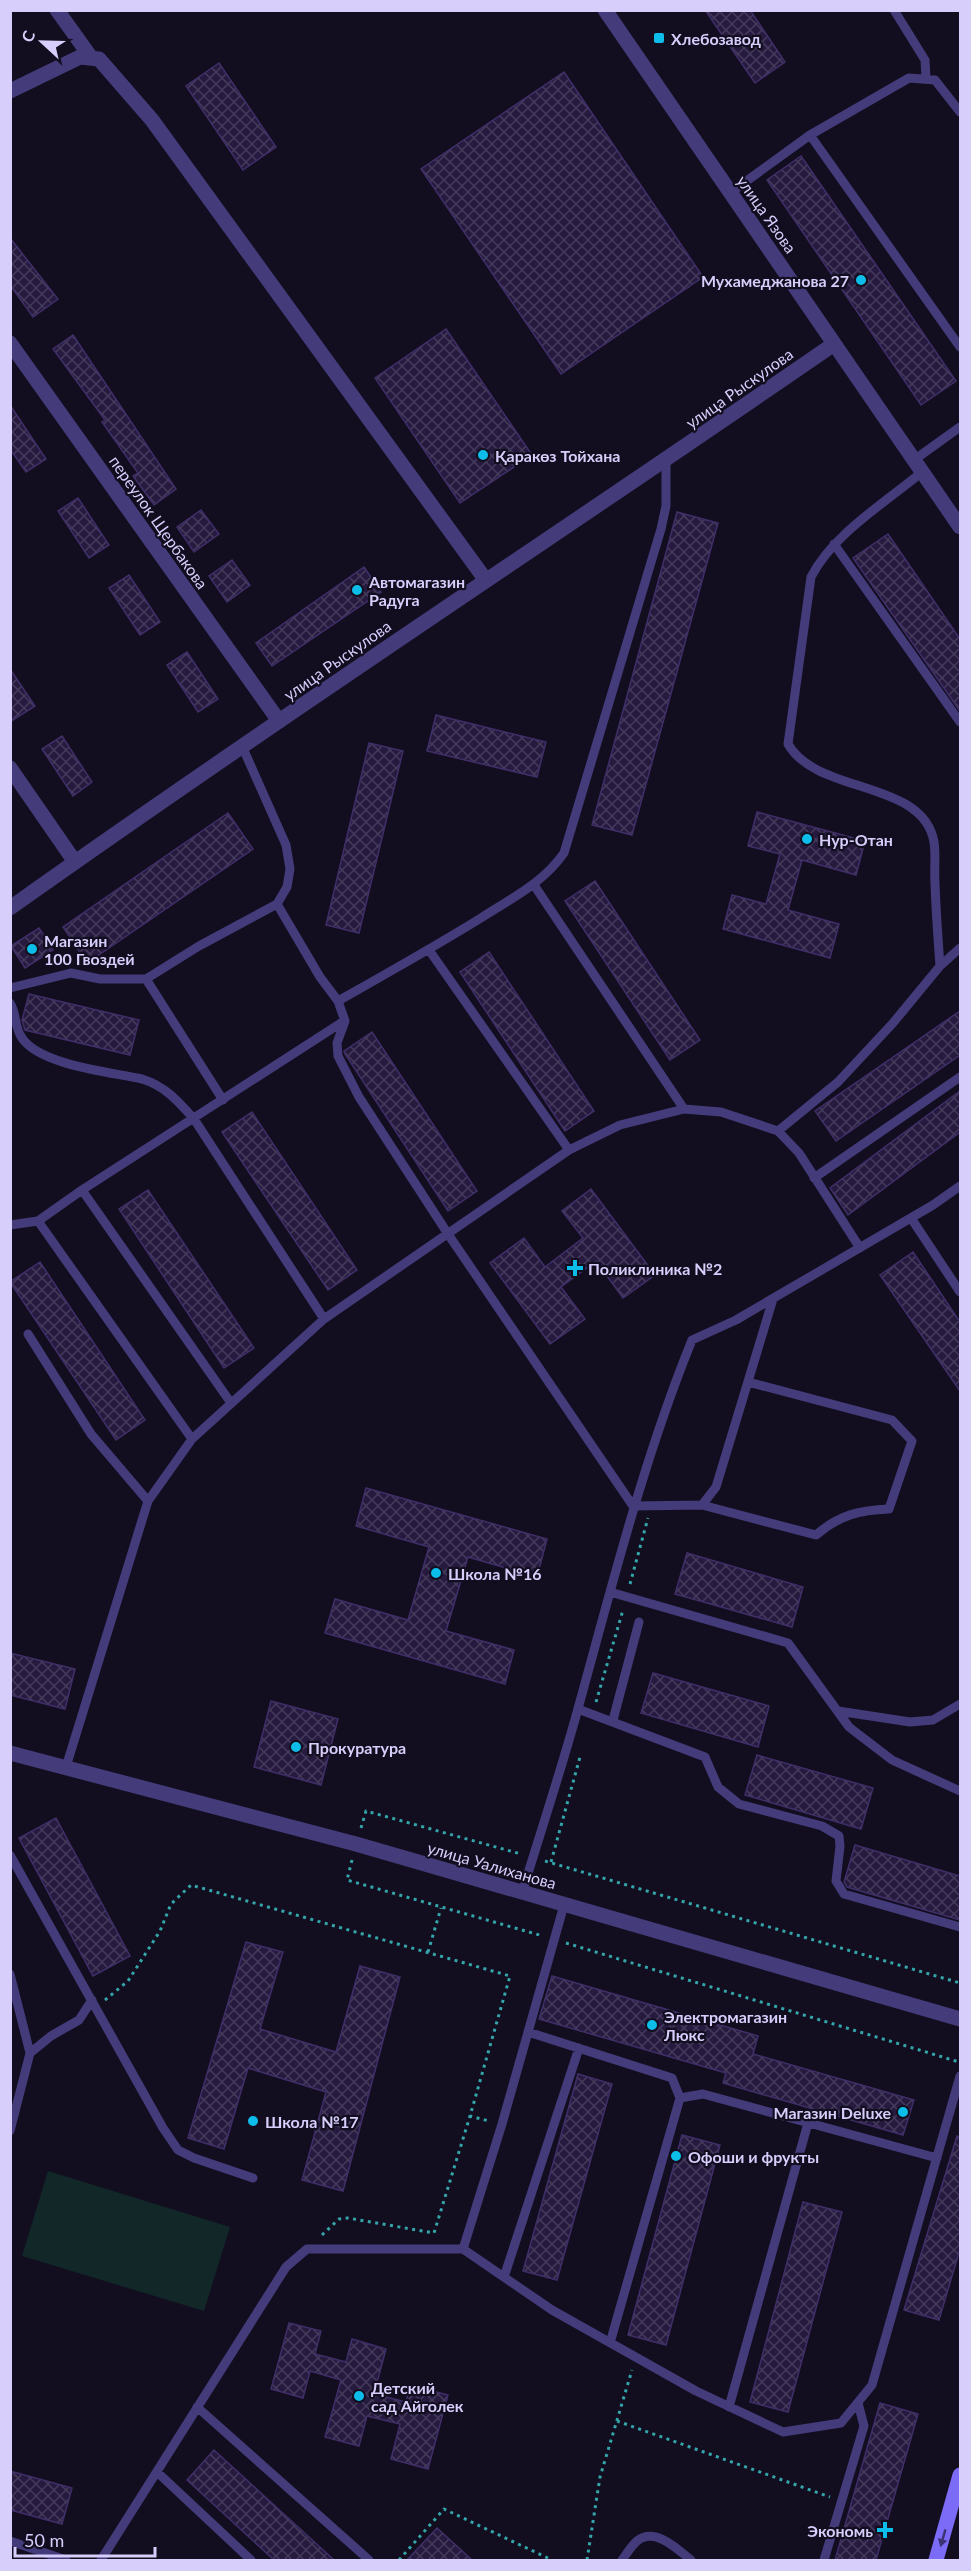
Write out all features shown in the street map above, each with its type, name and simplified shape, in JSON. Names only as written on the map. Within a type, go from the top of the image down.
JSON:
[{"type":"main road","points":[[936,2560],[960,2475]]},
{"type":"street","points":[[57,10],[90,56],[106,66],[152,120],[485,579]]},
{"type":"street","name":"улица Язова","points":[[605,10],[960,527]]},
{"type":"street","points":[[10,91],[80,57],[90,56]]},
{"type":"street","name":"переулок Щербакова","points":[[10,343],[279,721]]},
{"type":"street","name":"улица Рыскулова","points":[[10,908],[485,579],[666,460],[834,344]]},
{"type":"street","points":[[10,768],[75,862]]},
{"type":"street","name":"улица Уалиханова","points":[[10,1753],[356,1844],[960,2019]]},
{"type":"lane","points":[[894,10],[925,60],[926,78]]},
{"type":"lane","points":[[730,193],[810,135],[909,78],[935,80],[960,112]]},
{"type":"lane","points":[[810,135],[960,347]]},
{"type":"lane","points":[[940,966],[934,841],[920,814],[894,798],[807,767],[795,756],[788,744],[811,576],[820,559],[960,427]]},
{"type":"lane","points":[[338,1001],[429,951],[534,885],[551,870],[564,853],[662,529],[666,506],[666,460]]},
{"type":"lane","points":[[834,544],[960,722]]},
{"type":"lane","points":[[10,988],[71,972],[100,979],[147,979],[199,946],[278,904],[287,886],[290,869],[286,845],[242,746]]},
{"type":"lane","points":[[534,885],[684,1109]]},
{"type":"lane","points":[[278,904],[320,977],[338,1001],[345,1021],[337,1043],[338,1056],[359,1097],[448,1234],[633,1506]]},
{"type":"lane","points":[[778,1131],[838,1082],[893,1023],[940,966],[960,948]]},
{"type":"lane","points":[[429,951],[569,1150]]},
{"type":"lane","points":[[147,979],[223,1100]]},
{"type":"lane","points":[[10,1003],[21,1037],[30,1048],[44,1057],[156,1083],[169,1092],[194,1119],[324,1318]]},
{"type":"lane","points":[[10,1225],[38,1221],[82,1190],[345,1021]]},
{"type":"lane","points":[[814,1178],[960,1077]]},
{"type":"lane","points":[[66,1767],[148,1501],[192,1439],[324,1318],[569,1150],[620,1125],[684,1109],[721,1112],[778,1131],[799,1153],[860,1248]]},
{"type":"lane","points":[[522,1893],[578,1709],[633,1506],[673,1388],[692,1340],[736,1320],[773,1299],[960,1187]]},
{"type":"lane","points":[[82,1190],[231,1403]]},
{"type":"lane","points":[[911,1218],[960,1292]]},
{"type":"lane","points":[[38,1221],[192,1439]]},
{"type":"lane","points":[[702,1505],[716,1487],[773,1299]]},
{"type":"lane","points":[[28,1334],[91,1434],[148,1501]]},
{"type":"lane","points":[[633,1506],[702,1505],[816,1535],[832,1521],[861,1510],[890,1509],[912,1441],[892,1420],[748,1382]]},
{"type":"lane","points":[[610,1592],[788,1643],[849,1727],[892,1760],[960,1791]]},
{"type":"lane","points":[[613,1720],[639,1622]]},
{"type":"lane","points":[[838,1712],[910,1722],[933,1720],[960,1704]]},
{"type":"lane","points":[[578,1709],[613,1720],[705,1757],[718,1787],[739,1803],[822,1826],[838,1836],[840,1846],[836,1881],[844,1894],[960,1927]]},
{"type":"lane","points":[[10,1855],[178,2150],[194,2158],[253,2178]]},
{"type":"lane","points":[[463,2249],[502,2124],[564,1905]]},
{"type":"lane","points":[[10,1974],[15,2002],[30,2053],[10,2131]]},
{"type":"lane","points":[[30,2053],[51,2036],[79,2020],[94,2004]]},
{"type":"lane","points":[[528,2032],[672,2078],[680,2098],[610,2343]]},
{"type":"lane","points":[[504,2277],[579,2048]]},
{"type":"lane","points":[[101,2560],[286,2267],[307,2249],[463,2249],[552,2310],[729,2407],[783,2432],[841,2423],[872,2385],[960,2076]]},
{"type":"lane","points":[[10,2090],[21,2092]]},
{"type":"lane","points":[[680,2098],[703,2094],[937,2158]]},
{"type":"lane","points":[[729,2407],[808,2123]]},
{"type":"lane","points":[[824,2560],[864,2426],[858,2403]]},
{"type":"lane","points":[[197,2407],[369,2560]]},
{"type":"lane","points":[[157,2472],[251,2560]]},
{"type":"lane","points":[[622,2560],[637,2540],[648,2537],[663,2539],[691,2560]]},
{"type":"lane","points":[[10,2541],[66,2560]]},
{"type":"path","points":[[593,1714],[651,1506]]},
{"type":"path","points":[[551,1862],[583,1748]]},
{"type":"path","points":[[960,1983],[551,1862],[366,1811],[347,1880],[554,1939],[960,2063]]},
{"type":"path","points":[[94,2004],[128,1981],[160,1930],[171,1904],[191,1885],[510,1976],[434,2233],[339,2219],[307,2249]]},
{"type":"path","points":[[428,1952],[442,1907]]},
{"type":"path","points":[[470,2116],[502,2124]]},
{"type":"path","points":[[587,2560],[600,2477],[636,2357]]},
{"type":"path","points":[[616,2421],[842,2501]]},
{"type":"path","points":[[399,2560],[444,2509],[552,2560]]},
{"type":"green space","points":[[48,2171],[230,2227],[204,2311],[22,2256]]},
{"type":"building","points":[[705,10],[750,10],[785,62],[755,83]]},
{"type":"building","points":[[219,63],[276,147],[243,170],[186,86]]},
{"type":"building","points":[[564,72],[703,277],[561,374],[421,169]]},
{"type":"building","name":"Мухамеджанова 27","points":[[801,156],[956,381],[921,405],[767,180]]},
{"type":"building","points":[[10,238],[58,299],[33,317],[10,285]]},
{"type":"building","points":[[446,329],[532,455],[460,503],[375,378]]},
{"type":"building","points":[[73,335],[176,489],[154,505],[133,476],[138,473],[102,422],[105,420],[53,349]]},
{"type":"building","points":[[10,405],[46,459],[26,472],[10,449]]},
{"type":"building","points":[[78,498],[109,545],[89,558],[58,511]]},
{"type":"building","points":[[201,510],[219,534],[194,552],[177,527]]},
{"type":"building","points":[[677,512],[718,523],[632,835],[592,825]]},
{"type":"building","points":[[888,534],[960,639],[960,711],[853,558]]},
{"type":"building","points":[[232,560],[250,585],[227,602],[209,576]]},
{"type":"building","points":[[364,567],[381,592],[272,666],[256,643]]},
{"type":"building","points":[[129,575],[160,622],[140,635],[109,588]]},
{"type":"building","points":[[187,652],[218,699],[198,712],[167,665]]},
{"type":"building","points":[[10,669],[35,706],[10,722]]},
{"type":"building","points":[[436,715],[546,742],[537,777],[427,751]]},
{"type":"building","points":[[62,736],[92,782],[73,796],[42,749]]},
{"type":"building","points":[[369,743],[403,751],[359,933],[326,925]]},
{"type":"building","points":[[757,812],[865,841],[856,875],[802,860],[788,910],[839,924],[830,958],[723,929],[732,895],[766,904],[780,854],[748,846]]},
{"type":"building","points":[[228,813],[253,849],[87,963],[63,927]]},
{"type":"building","points":[[595,881],[700,1040],[670,1060],[565,901]]},
{"type":"building","points":[[39,928],[53,950],[25,968],[11,946]]},
{"type":"building","points":[[489,952],[594,1111],[565,1131],[460,972]]},
{"type":"building","points":[[29,994],[139,1020],[130,1055],[25,1030],[22,1020]]},
{"type":"building","points":[[960,1011],[960,1055],[836,1141],[815,1111]]},
{"type":"building","points":[[372,1032],[477,1191],[448,1211],[345,1054],[344,1051]]},
{"type":"building","points":[[960,1091],[960,1132],[848,1215],[830,1188]]},
{"type":"building","points":[[252,1112],[357,1270],[328,1290],[222,1132]]},
{"type":"building","points":[[591,1189],[655,1275],[623,1298],[596,1261],[561,1287],[585,1319],[550,1344],[490,1263],[524,1238],[545,1267],[583,1238],[562,1211]]},
{"type":"building","points":[[148,1190],[254,1348],[224,1368],[119,1209]]},
{"type":"building","points":[[913,1252],[960,1322],[960,1391],[880,1275]]},
{"type":"building","points":[[40,1262],[145,1420],[116,1440],[10,1282]]},
{"type":"building","points":[[366,1488],[547,1539],[537,1577],[468,1557],[446,1631],[514,1650],[505,1684],[325,1633],[335,1599],[408,1620],[429,1547],[356,1526]]},
{"type":"building","points":[[687,1553],[803,1587],[792,1627],[675,1594]]},
{"type":"building","points":[[10,1653],[75,1669],[65,1709],[10,1695]]},
{"type":"building","points":[[653,1673],[769,1706],[758,1747],[641,1713]]},
{"type":"building","points":[[271,1701],[338,1719],[321,1785],[254,1767]]},
{"type":"building","points":[[757,1755],[873,1788],[861,1829],[745,1795]]},
{"type":"building","points":[[56,1818],[130,1956],[93,1976],[19,1838]]},
{"type":"building","points":[[855,1845],[960,1876],[960,1920],[847,1887],[844,1882]]},
{"type":"building","points":[[246,1942],[283,1952],[260,2029],[336,2052],[360,1966],[400,1977],[343,2191],[302,2180],[326,2092],[248,2068],[224,2149],[188,2138]]},
{"type":"building","points":[[552,1976],[758,2036],[753,2054],[914,2100],[903,2135],[723,2083],[726,2073],[539,2019]]},
{"type":"building","points":[[578,2074],[612,2084],[557,2280],[523,2271]]},
{"type":"building","points":[[682,2135],[720,2145],[666,2345],[628,2335]]},
{"type":"building","points":[[957,2136],[960,2137],[960,2249],[939,2320],[904,2310]]},
{"type":"building","points":[[803,2202],[842,2212],[788,2412],[750,2402]]},
{"type":"building","name":"Детский сад Айголек","points":[[289,2323],[321,2331],[315,2354],[346,2362],[352,2339],[386,2349],[374,2394],[406,2402],[410,2385],[448,2395],[428,2469],[391,2459],[400,2424],[367,2416],[359,2446],[325,2437],[341,2380],[310,2371],[303,2398],[271,2389]]},
{"type":"building","points":[[880,2403],[918,2414],[876,2560],[835,2560]]},
{"type":"building","points":[[214,2450],[334,2560],[274,2560],[187,2480]]},
{"type":"building","points":[[10,2471],[72,2488],[62,2524],[10,2510]]},
{"type":"building","points":[[437,2528],[472,2560],[407,2560]]},
{"type":"place","name":"Хлебозавод","points":[[659,38]]},
{"type":"place","name":"Мухамеджанова 27","points":[[861,280]]},
{"type":"place","name":"Қаракөз Тойхана","points":[[483,455]]},
{"type":"place","name":"Автомагазин Радуга","points":[[357,590]]},
{"type":"place","name":"Нур-Отан","points":[[807,839]]},
{"type":"place","name":"Магазин 100 Гвоздей","points":[[32,949]]},
{"type":"place","name":"Поликлиника №2","points":[[575,1268]]},
{"type":"place","name":"Школа №16","points":[[436,1573]]},
{"type":"place","name":"Прокуратура","points":[[296,1747]]},
{"type":"place","name":"Электромагазин Люкс","points":[[652,2025]]},
{"type":"place","name":"Магазин Deluxe","points":[[903,2112]]},
{"type":"place","name":"Школа №17","points":[[253,2121]]},
{"type":"place","name":"Офоши и фрукты","points":[[676,2156]]},
{"type":"place","name":"Детский сад Айголек","points":[[359,2396]]},
{"type":"place","name":"Экономь","points":[[885,2530]]}]
